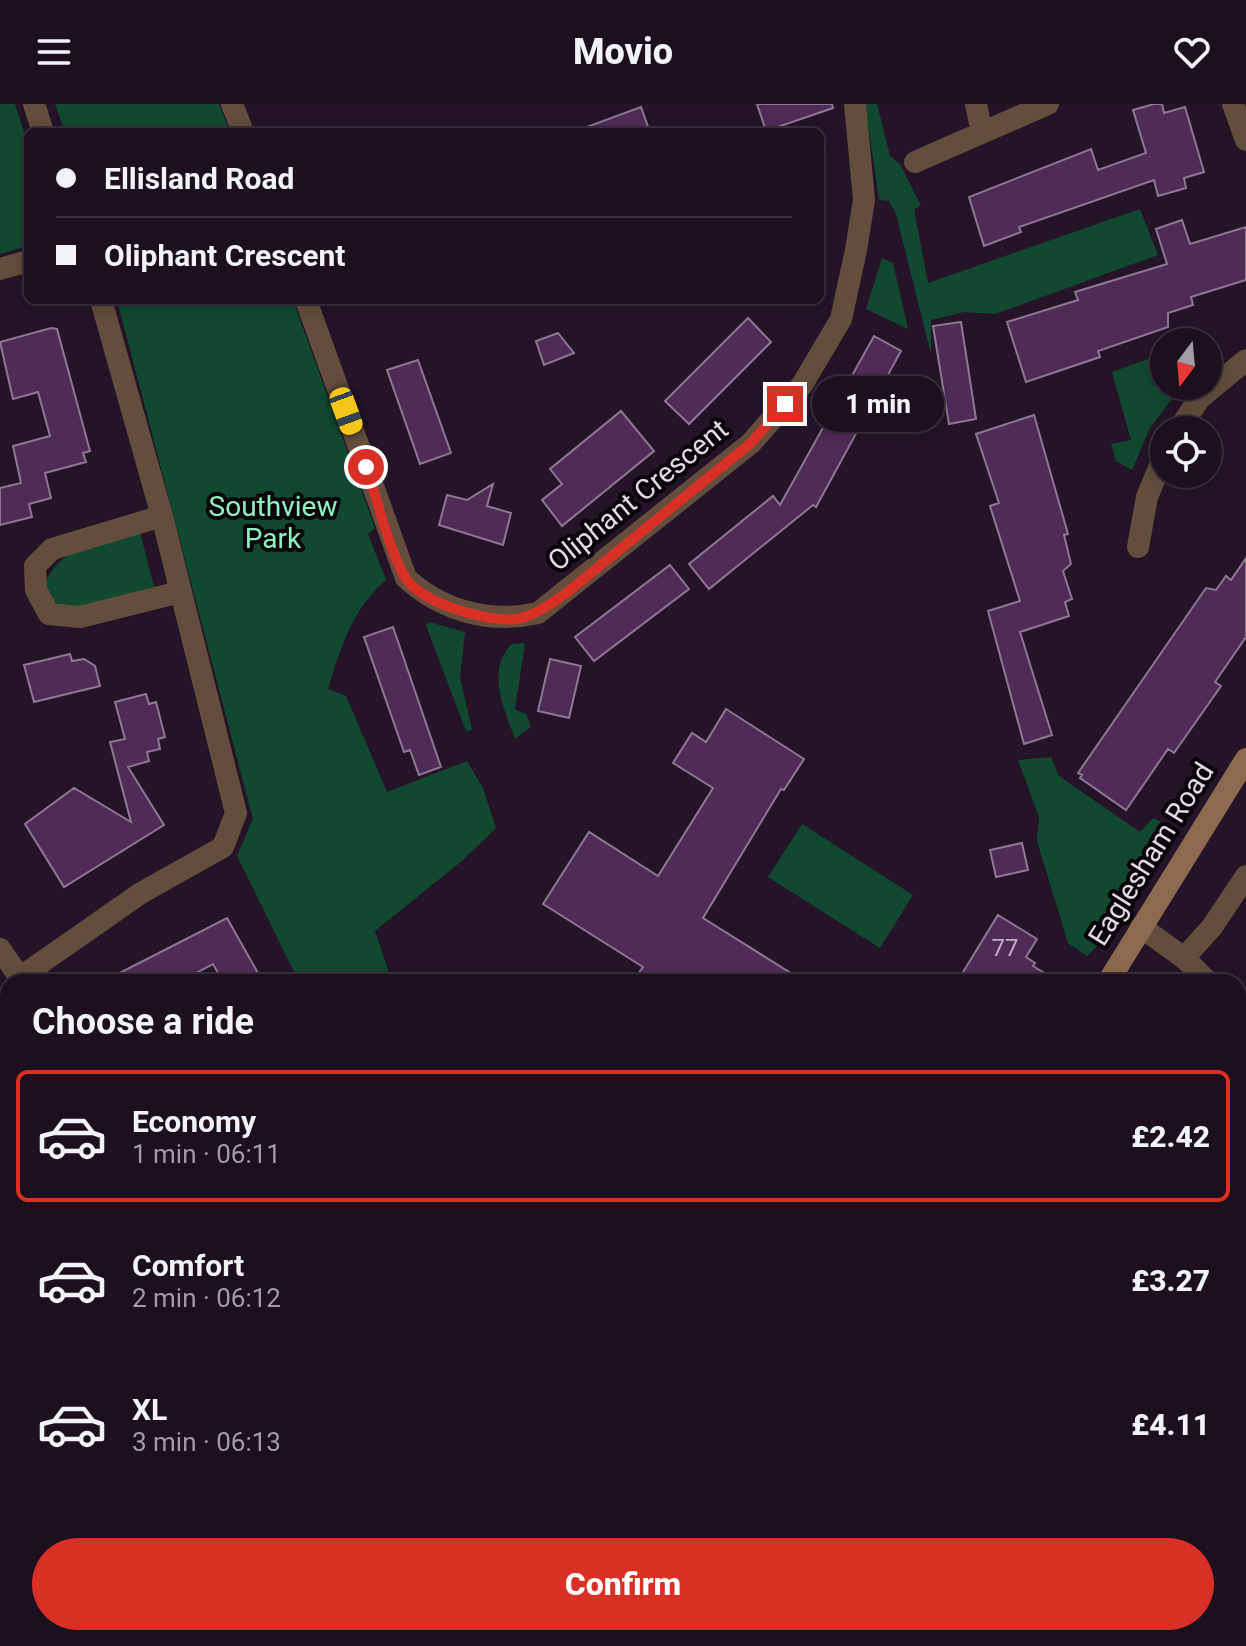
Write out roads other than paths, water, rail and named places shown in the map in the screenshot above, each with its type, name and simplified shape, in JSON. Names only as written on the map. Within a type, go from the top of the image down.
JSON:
[{"type":"main road","name":"Eaglesham Road","points":[[1113,974],[1242,773]]},
{"type":"street","points":[[34,104],[42,128]]},
{"type":"street","points":[[232,104],[241,128]]},
{"type":"street","name":"Oliphant Crescent","points":[[307,304],[406,578],[422,593],[448,606],[488,618],[515,619],[538,613],[751,443],[802,385],[841,319],[856,250],[864,200],[855,104]]},
{"type":"street","points":[[976,104],[982,133]]},
{"type":"street","points":[[915,162],[1048,104]]},
{"type":"street","points":[[1233,104],[1246,140]]},
{"type":"street","points":[[0,269],[24,262]]},
{"type":"street","points":[[29,974],[141,893],[223,847],[236,813],[162,516],[102,304]]},
{"type":"street","points":[[1188,416],[1200,398],[1246,360]]},
{"type":"street","points":[[1138,547],[1151,488]]},
{"type":"street","points":[[162,516],[52,549],[35,566],[36,590],[49,614],[80,617],[180,592]]},
{"type":"street","points":[[1184,958],[1212,927],[1246,876]]},
{"type":"street","points":[[1141,927],[1184,958],[1200,974]]},
{"type":"street","points":[[0,949],[18,974]]},
{"type":"park label","name":"Southview Park","points":[[273,522]]}]
